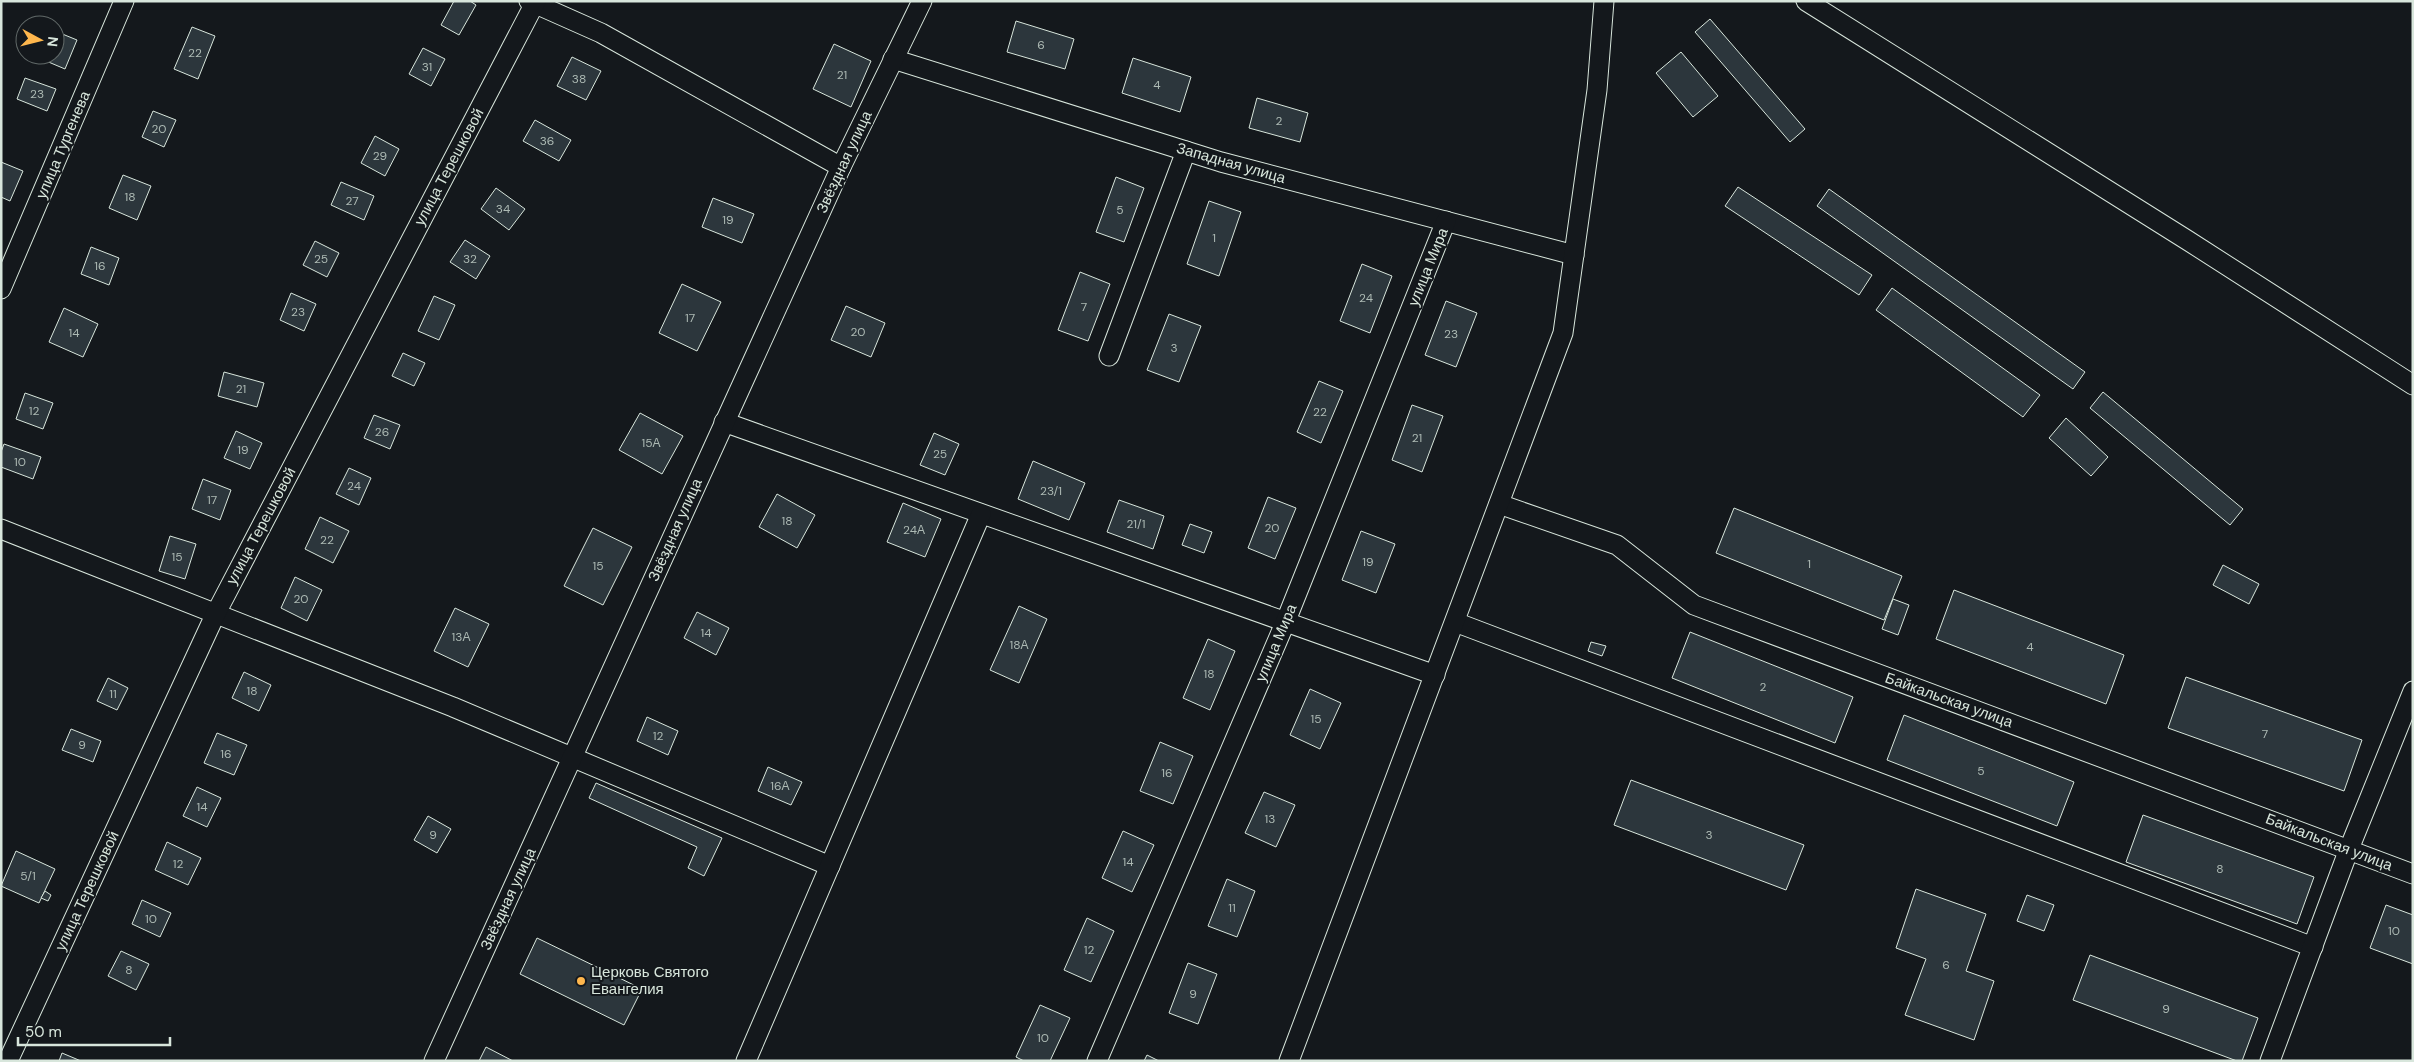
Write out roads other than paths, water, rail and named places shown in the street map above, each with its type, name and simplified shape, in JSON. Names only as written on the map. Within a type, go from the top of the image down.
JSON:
[{"type":"street","name":"улица Тургенева","points":[[1,289],[124,1]]},
{"type":"street","name":"Звёздная улица","points":[[434,1061],[841,167],[922,1]]},
{"type":"street","points":[[1289,1061],[1563,333],[1597,90],[1604,1]]},
{"type":"street","points":[[1806,1],[2187,240],[2413,385]]},
{"type":"street","points":[[533,2],[601,33],[841,167]]},
{"type":"street","name":"улица Терешковой","points":[[8,1061],[216,613],[533,2]]},
{"type":"street","name":"Западная улица","points":[[893,59],[1186,151],[1574,254]]},
{"type":"street","points":[[1109,356],[1186,151]]},
{"type":"street","name":"улица Мира","points":[[1097,1061],[1285,623],[1446,221]]},
{"type":"street","points":[[724,422],[1435,675]]},
{"type":"street","name":"Байкальская улица","points":[[1499,504],[1616,544],[1694,605],[2413,874]]},
{"type":"street","points":[[746,1061],[982,514]]},
{"type":"street","points":[[1,529],[453,707],[830,866]]},
{"type":"street","points":[[1455,622],[2313,947]]},
{"type":"street","points":[[2270,1061],[2349,849],[2413,691]]},
{"type":"place","name":"Церковь Святого Евангелия","points":[[581,981]]}]
